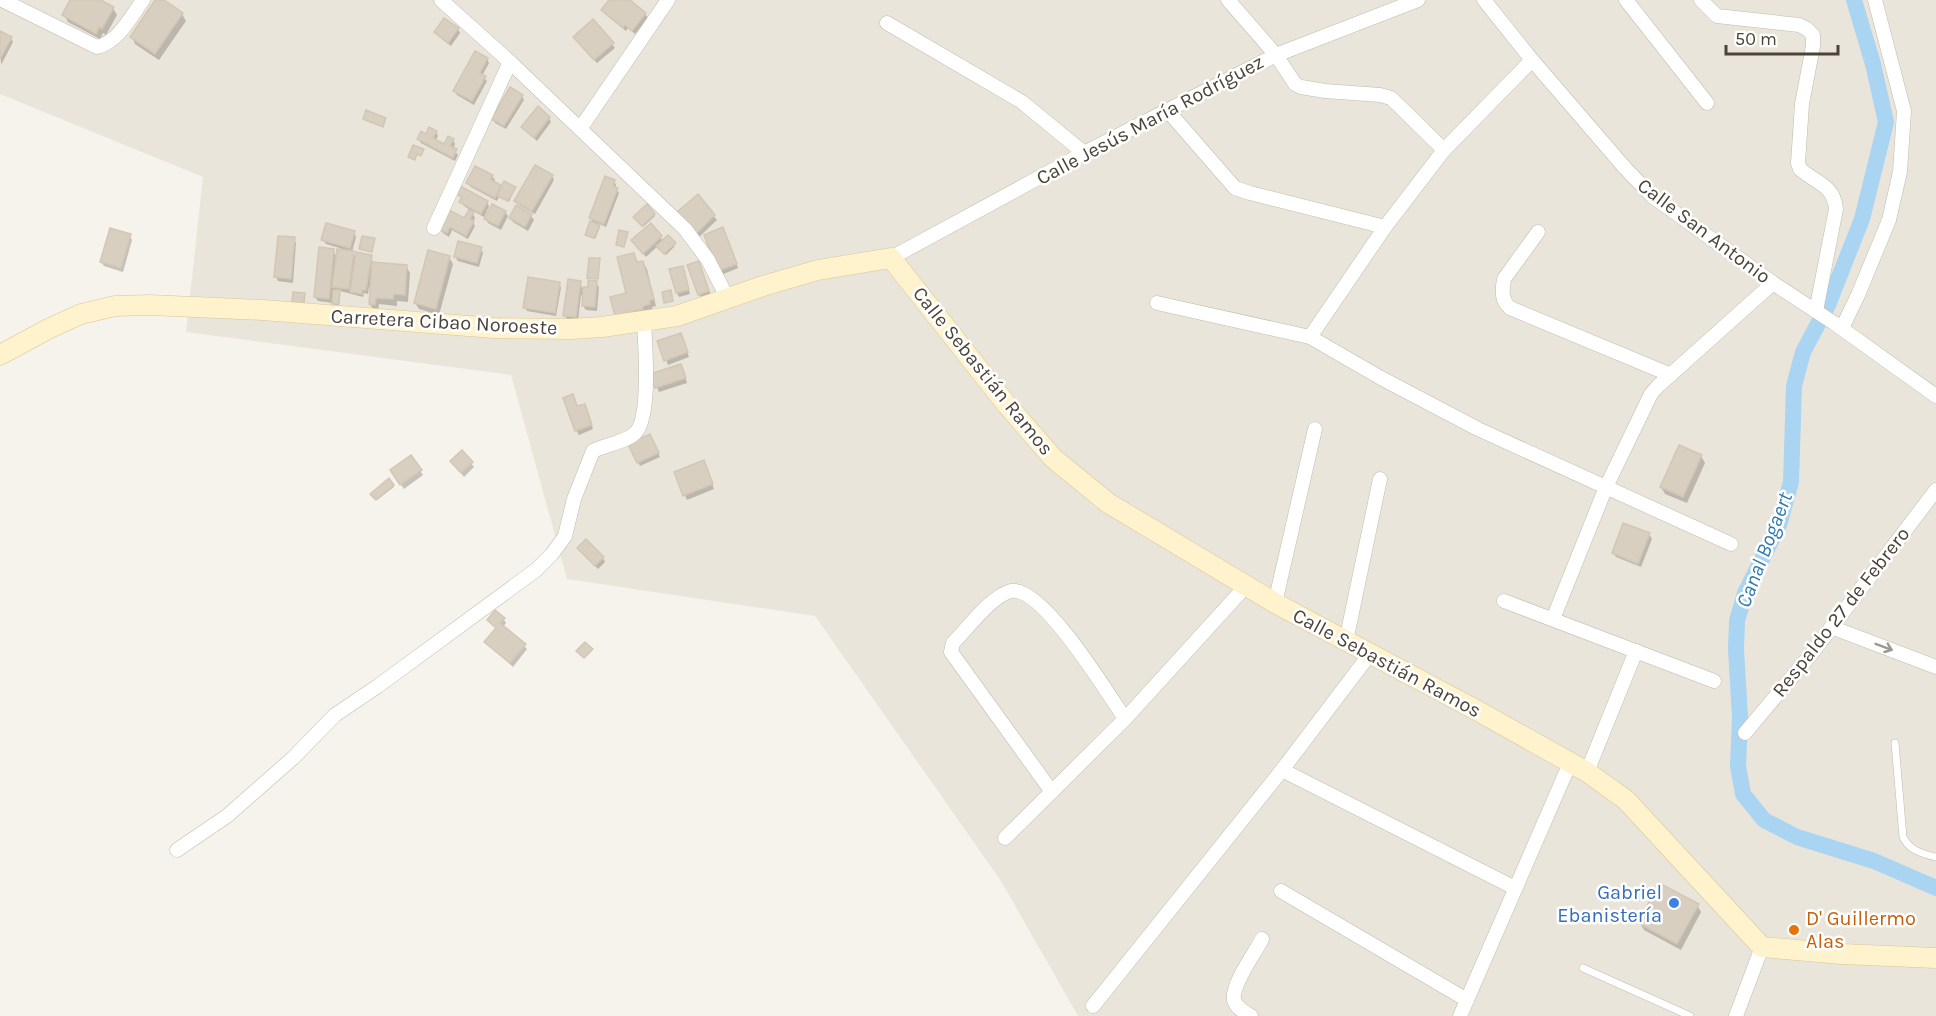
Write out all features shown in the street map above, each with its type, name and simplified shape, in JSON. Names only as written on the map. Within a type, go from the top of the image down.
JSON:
[{"type":"main road","name":"Carretera Cibao Noroeste","points":[[0,356],[48,329],[81,314],[115,306],[150,305],[263,310],[494,328],[571,329],[677,316],[818,270],[891,258]]},
{"type":"main road","name":"Calle Sebastián Ramos","points":[[891,258],[1007,405],[1053,458],[1108,503],[1275,603],[1478,711],[1578,768],[1626,800],[1762,946]]},
{"type":"main road","points":[[1762,946],[1842,954],[1936,958]]},
{"type":"street","points":[[2,0],[97,47],[107,44],[116,36],[143,0]]},
{"type":"street","points":[[441,0],[510,62],[685,229],[708,260],[728,299]]},
{"type":"street","points":[[580,129],[668,0]]},
{"type":"street","points":[[1228,0],[1276,55],[1291,79],[1301,87],[1325,92],[1380,95],[1391,98],[1444,150]]},
{"type":"street","name":"Calle Jesús María Rodríguez","points":[[891,258],[1084,153],[1276,55],[1418,0]]},
{"type":"street","name":"Calle San Antonio","points":[[1484,0],[1532,60],[1652,196],[1936,396]]},
{"type":"street","points":[[1626,0],[1707,103]]},
{"type":"street","points":[[1701,0],[1717,16],[1799,25],[1813,35],[1802,104],[1798,163],[1800,169],[1828,189],[1835,198],[1836,209],[1817,311]]},
{"type":"street","points":[[1838,326],[1858,295],[1889,220],[1900,172],[1904,111],[1875,0]]},
{"type":"street","points":[[887,23],[1022,102],[1084,153]]},
{"type":"street","points":[[1310,337],[1385,227],[1444,150],[1532,60]]},
{"type":"street","points":[[434,228],[510,62]]},
{"type":"street","points":[[1168,111],[1235,188],[1385,227]]},
{"type":"street","points":[[1538,232],[1504,279],[1502,288],[1505,303],[1510,308],[1671,375]]},
{"type":"street","points":[[1553,619],[1606,487],[1645,405],[1658,386],[1773,283]]},
{"type":"street","points":[[1157,303],[1310,337],[1381,378],[1478,429],[1731,544]]},
{"type":"street","points":[[177,850],[227,816],[293,758],[335,715],[536,570],[552,554],[565,536],[574,499],[593,451],[634,435],[641,422],[647,379],[644,321]]},
{"type":"street","points":[[1275,603],[1315,429]]},
{"type":"street","points":[[1346,641],[1380,479]]},
{"type":"street","name":"Respaldo 27 de Febrero","points":[[1745,733],[1831,627],[1936,490]]},
{"type":"street","points":[[1005,838],[1125,719],[1246,586]]},
{"type":"street","points":[[1052,792],[951,652],[953,643],[996,598],[1013,591],[1028,595],[1069,636],[1125,719]]},
{"type":"street","points":[[1504,601],[1714,681]]},
{"type":"street","points":[[1831,627],[1936,668]]},
{"type":"street","points":[[1460,1016],[1515,888],[1636,651]]},
{"type":"street","points":[[1093,1006],[1282,770],[1370,654]]},
{"type":"street","points":[[1282,770],[1515,888]]},
{"type":"street","points":[[1281,891],[1467,1000]]},
{"type":"street","points":[[1251,1016],[1238,1007],[1234,1000],[1234,993],[1262,939]]},
{"type":"street","points":[[1736,1016],[1762,946]]},
{"type":"lane","points":[[1895,743],[1903,837],[1907,846],[1936,857]]},
{"type":"lane","points":[[1583,968],[1690,1016]]},
{"type":"shaded area","points":[[0,0],[1936,0],[1936,1016],[1078,1016],[1001,881],[815,616],[567,579],[511,375],[186,332],[203,177],[0,94]]},
{"type":"building","points":[[70,0],[101,0],[114,7],[102,29],[99,27],[96,34],[62,15]]},
{"type":"building","points":[[155,0],[164,0],[183,13],[155,54],[130,37]]},
{"type":"building","points":[[609,0],[630,0],[646,13],[632,31],[625,25],[623,28],[601,10]]},
{"type":"building","points":[[444,18],[459,28],[448,43],[434,32]]},
{"type":"building","points":[[593,19],[614,43],[594,60],[573,37]]},
{"type":"building","points":[[0,31],[12,37],[0,59]]},
{"type":"building","points":[[475,51],[488,58],[480,73],[486,76],[472,101],[453,91]]},
{"type":"building","points":[[510,87],[523,95],[504,126],[491,119]]},
{"type":"building","points":[[538,106],[550,117],[534,138],[521,127]]},
{"type":"building","points":[[366,110],[386,118],[383,127],[363,119]]},
{"type":"building","points":[[429,127],[437,131],[433,138],[444,144],[448,136],[454,139],[450,146],[457,149],[453,158],[417,139],[421,131],[426,134]]},
{"type":"building","points":[[413,145],[424,149],[421,156],[417,154],[415,160],[408,157]]},
{"type":"building","points":[[535,165],[553,175],[532,211],[514,201]]},
{"type":"building","points":[[475,166],[493,175],[491,180],[501,185],[495,198],[466,183]]},
{"type":"building","points":[[605,176],[615,180],[613,186],[618,188],[604,224],[589,218]]},
{"type":"building","points":[[504,181],[516,187],[508,201],[497,196]]},
{"type":"building","points":[[460,186],[488,201],[481,214],[459,202],[462,197],[456,194]]},
{"type":"building","points":[[698,194],[715,215],[696,234],[677,212]]},
{"type":"building","points":[[492,204],[506,211],[498,226],[484,219]]},
{"type":"building","points":[[647,204],[655,214],[642,226],[633,217]]},
{"type":"building","points":[[516,205],[532,214],[525,227],[509,218]]},
{"type":"building","points":[[449,210],[464,218],[469,210],[474,212],[470,219],[474,221],[466,236],[450,227],[447,233],[439,229]]},
{"type":"building","points":[[590,221],[600,225],[594,238],[585,235]]},
{"type":"building","points":[[326,223],[355,231],[350,248],[321,240]]},
{"type":"building","points":[[651,223],[662,236],[643,254],[631,240]]},
{"type":"building","points":[[723,227],[737,264],[718,271],[704,235]]},
{"type":"building","points":[[110,228],[131,234],[121,268],[100,262]]},
{"type":"building","points":[[619,230],[628,232],[624,247],[616,245]]},
{"type":"building","points":[[668,235],[676,243],[664,254],[656,246]]},
{"type":"building","points":[[278,236],[295,237],[291,279],[274,277]]},
{"type":"building","points":[[362,236],[375,238],[372,252],[359,249]]},
{"type":"building","points":[[458,241],[482,247],[477,263],[454,257]]},
{"type":"building","points":[[319,247],[334,249],[329,299],[314,297]]},
{"type":"building","points":[[337,249],[354,251],[349,289],[332,287]]},
{"type":"building","points":[[428,250],[450,256],[436,309],[414,303]]},
{"type":"building","points":[[356,252],[372,255],[366,290],[362,290],[362,294],[350,292]]},
{"type":"building","points":[[634,253],[637,262],[643,261],[654,299],[649,301],[650,304],[643,306],[643,309],[615,316],[610,297],[626,293],[617,257]]},
{"type":"building","points":[[589,258],[600,258],[598,279],[587,278]]},
{"type":"building","points":[[699,261],[709,291],[698,295],[687,265]]},
{"type":"building","points":[[372,262],[407,265],[405,295],[394,294],[393,299],[376,298],[375,305],[369,304]]},
{"type":"building","points":[[683,266],[689,290],[676,293],[669,269]]},
{"type":"building","points":[[528,277],[560,282],[555,313],[523,308]]},
{"type":"building","points":[[568,279],[581,281],[576,317],[563,316]]},
{"type":"building","points":[[588,280],[597,281],[595,307],[582,306],[583,287],[588,287]]},
{"type":"building","points":[[333,290],[340,290],[339,304],[332,304]]},
{"type":"building","points":[[671,290],[673,301],[664,303],[662,292]]},
{"type":"building","points":[[293,292],[305,293],[304,303],[292,302]]},
{"type":"building","points":[[681,333],[688,352],[664,361],[657,341]]},
{"type":"building","points":[[681,364],[686,378],[655,388],[650,374]]},
{"type":"building","points":[[573,394],[577,406],[585,404],[592,425],[575,431],[563,398]]},
{"type":"building","points":[[650,434],[659,453],[637,463],[628,444]]},
{"type":"building","points":[[1679,445],[1702,455],[1683,497],[1660,487]]},
{"type":"building","points":[[462,450],[473,462],[461,473],[450,461]]},
{"type":"building","points":[[411,455],[422,470],[400,485],[390,470]]},
{"type":"building","points":[[704,460],[713,484],[683,496],[674,472]]},
{"type":"building","points":[[389,478],[394,485],[376,500],[370,494]]},
{"type":"building","points":[[1623,523],[1650,533],[1638,564],[1612,553]]},
{"type":"building","points":[[586,539],[604,557],[595,566],[577,548]]},
{"type":"building","points":[[495,610],[505,618],[500,623],[526,644],[510,663],[484,642],[496,628],[487,620]]},
{"type":"building","points":[[585,642],[593,649],[584,658],[576,651]]},
{"type":"building","points":[[1659,883],[1699,904],[1677,944],[1638,923]]},
{"type":"waterway","name":"Canal Bogaert","points":[[1854,0],[1873,64],[1886,122],[1862,219],[1828,305],[1803,352],[1794,386],[1791,482],[1779,525],[1745,593],[1737,621],[1736,649],[1740,717],[1738,766],[1743,794],[1764,820],[1797,837],[1874,861],[1936,888]]},
{"type":"place","name":"Gabriel Ebanistería","points":[[1674,903]]},
{"type":"place","name":"D' Guillermo Alas","points":[[1794,930]]}]
